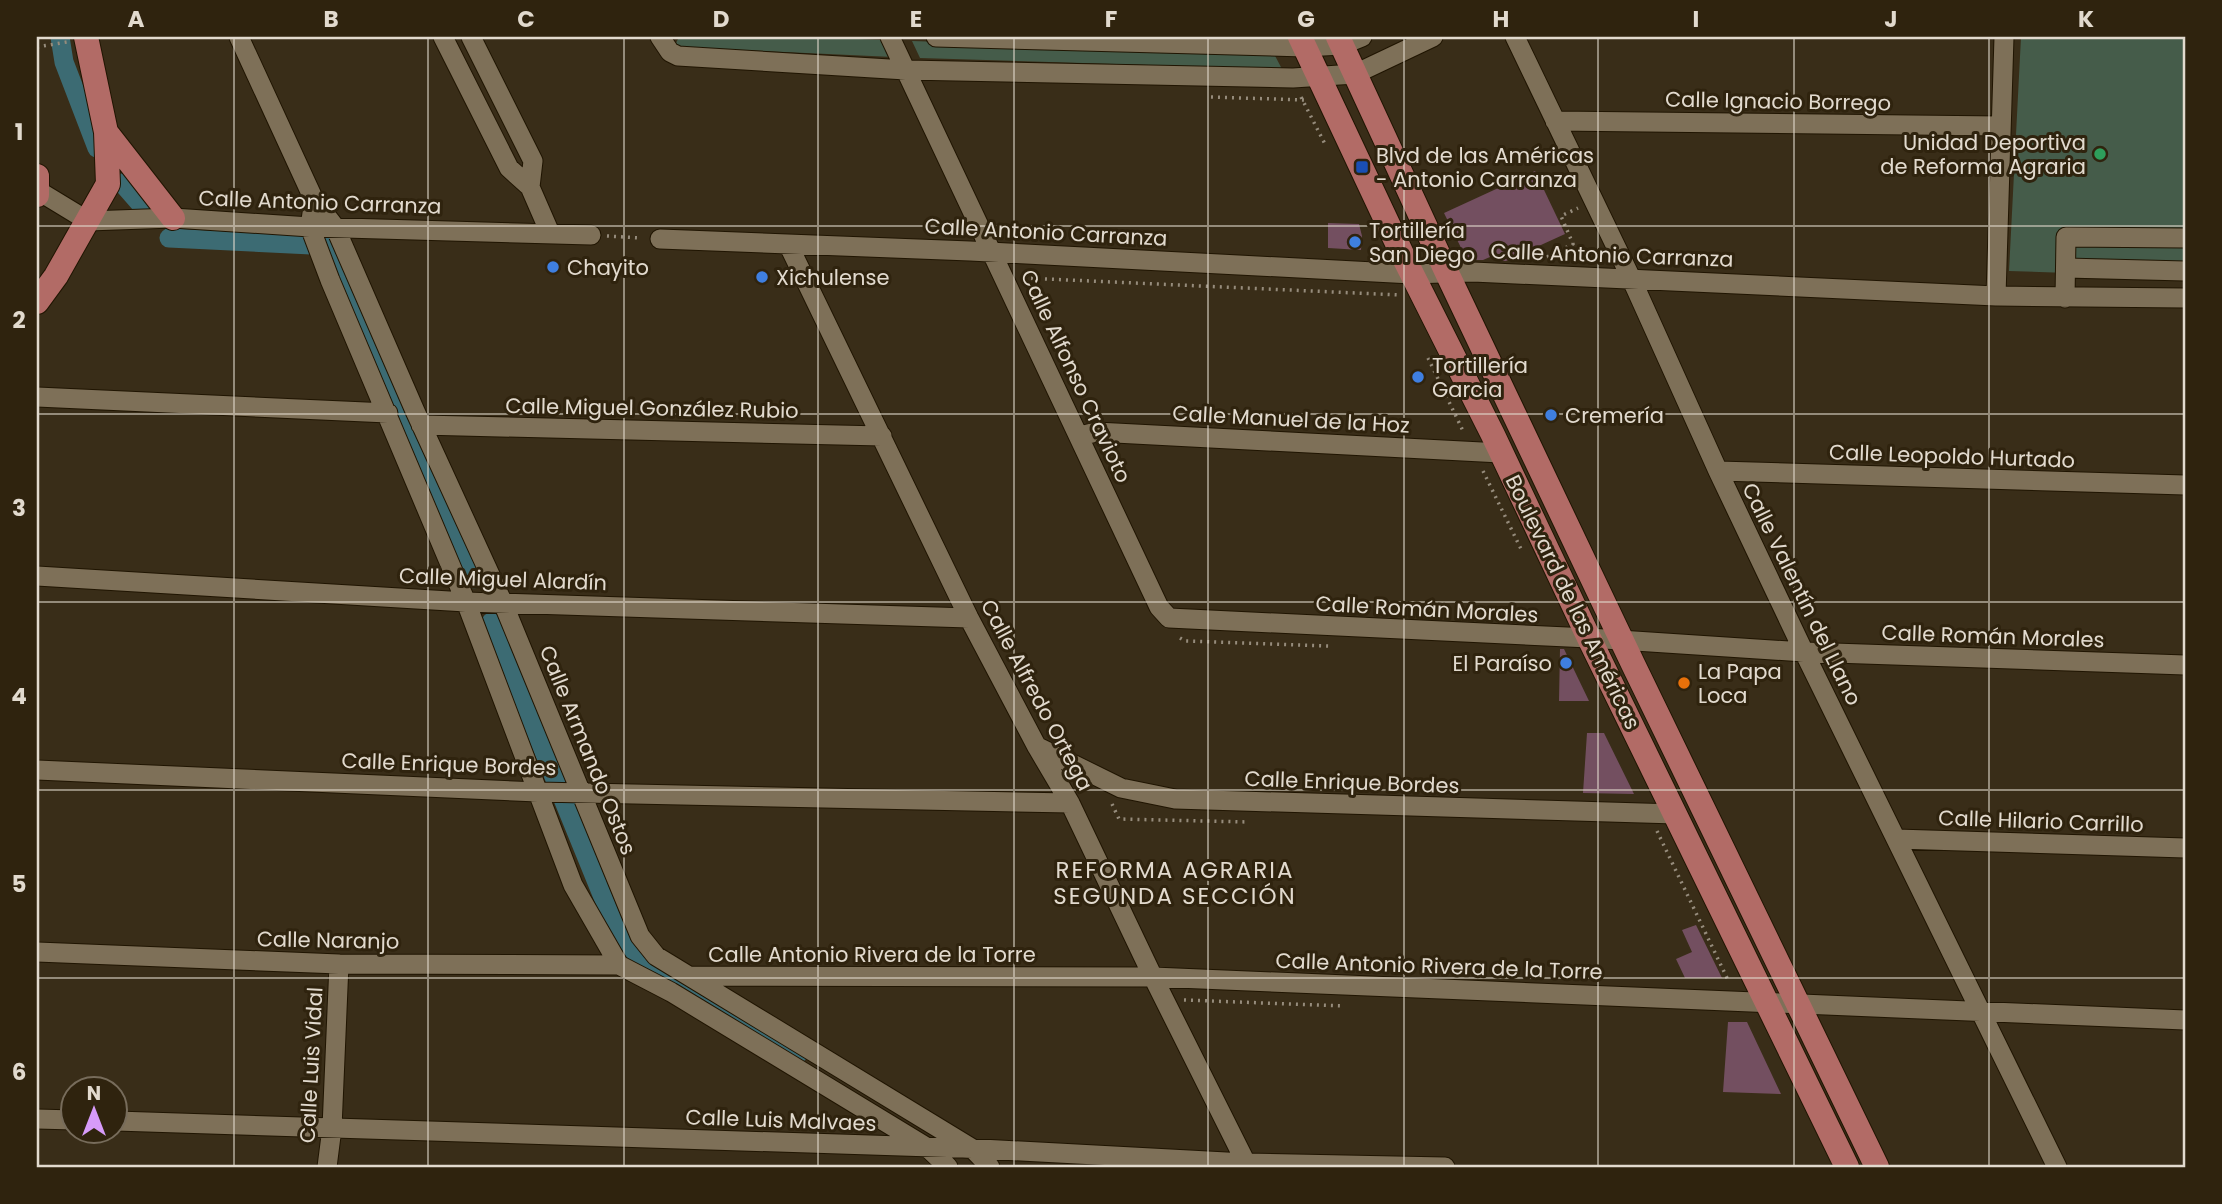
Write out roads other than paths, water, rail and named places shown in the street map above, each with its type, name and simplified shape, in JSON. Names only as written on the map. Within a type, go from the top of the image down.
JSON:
[{"type":"main road","points":[[37,302],[56,276],[108,184],[106,132],[79,39]]},
{"type":"main road","name":"Boulevard de las Américas","points":[[1347,40],[1355,74],[1447,272],[1877,1167]]},
{"type":"main road","name":"Boulevard de las Américas","points":[[1303,42],[1412,274],[1413,301],[1501,453],[1847,1167]]},
{"type":"main road","points":[[106,132],[173,218]]},
{"type":"street","name":"Calle Armando Ostos","points":[[239,37],[314,200],[335,227],[421,425],[503,603],[640,936],[656,956],[973,1149],[990,1167]]},
{"type":"street","points":[[443,37],[509,168],[530,187],[550,233]]},
{"type":"street","points":[[471,37],[533,160],[530,187]]},
{"type":"street","points":[[660,37],[670,52],[678,56],[906,70],[1293,78],[1355,74],[1433,37]]},
{"type":"street","name":"Calle Alfonso Cravioto","points":[[890,37],[1159,607],[1171,626]]},
{"type":"street","points":[[936,37],[1303,42],[1347,40]]},
{"type":"street","name":"Calle Valentín del Llano","points":[[1515,37],[1631,278],[1804,652],[2057,1167]]},
{"type":"street","points":[[1996,296],[2004,37]]},
{"type":"street","name":"Calle Ignacio Borrego","points":[[1555,121],[2000,126]]},
{"type":"street","points":[[37,188],[88,221]]},
{"type":"street","points":[[314,200],[310,227],[330,280],[466,602],[573,885],[619,965],[671,992],[928,1148],[948,1167]]},
{"type":"street","name":"Calle Antonio Carranza","points":[[88,221],[173,218],[310,227],[591,235]]},
{"type":"street","points":[[2065,298],[2066,237],[2185,238]]},
{"type":"street","name":"Calle Antonio Carranza","points":[[660,239],[992,252],[1386,273],[1447,272],[1631,278],[1996,296],[2185,298]]},
{"type":"street","name":"Calle Alfredo Ortega","points":[[788,244],[969,618],[1037,747],[1070,803],[1246,1165]]},
{"type":"street","points":[[2066,268],[2185,271]]},
{"type":"street","points":[[37,397],[388,413]]},
{"type":"street","name":"Calle Miguel González Rubio","points":[[421,425],[882,436]]},
{"type":"street","name":"Calle Manuel de la Hoz","points":[[1080,436],[1096,432],[1501,453]]},
{"type":"street","name":"Calle Leopoldo Hurtado","points":[[1718,471],[2185,485]]},
{"type":"street","name":"Calle Miguel Alardín","points":[[37,576],[466,602],[969,618]]},
{"type":"street","name":"Calle Román Morales","points":[[1171,626],[1589,638],[1804,652],[2185,665]]},
{"type":"street","name":"Calle Enrique Bordes","points":[[1037,747],[1121,788],[1175,799],[1676,814]]},
{"type":"street","name":"Calle Enrique Bordes","points":[[37,770],[538,792],[1070,803]]},
{"type":"street","name":"Calle Hilario Carrillo","points":[[1896,839],[2185,848]]},
{"type":"street","name":"Calle Naranjo","points":[[37,952],[339,964],[619,965]]},
{"type":"street","name":"Calle Luis Vidal","points":[[327,1167],[332,1128],[339,964]]},
{"type":"street","name":"Calle Antonio Rivera de la Torre","points":[[691,976],[1153,977],[2185,1020]]},
{"type":"street","points":[[867,1111],[878,1091]]},
{"type":"street","points":[[37,1119],[60,1120]]},
{"type":"street","name":"Calle Luis Malvaes","points":[[130,1121],[973,1149],[1246,1165],[1445,1167]]},
{"type":"waterway","points":[[60,37],[64,62],[97,148]]},
{"type":"waterway","points":[[122,183],[143,207]]},
{"type":"waterway","points":[[169,238],[332,246],[474,579]]},
{"type":"waterway","points":[[491,622],[611,917],[631,948],[647,964],[798,1054]]},
{"type":"place","name":"Unidad Deportiva de Reforma Agraria","points":[[2100,154]]},
{"type":"place","name":"Blvd de las Américas - Antonio Carranza","points":[[1362,167]]},
{"type":"place","name":"Tortillería San Diego","points":[[1355,242]]},
{"type":"place","name":"Chayito","points":[[553,267]]},
{"type":"place","name":"Xichulense","points":[[762,277]]},
{"type":"place","name":"Tortillería Garcia","points":[[1418,377]]},
{"type":"place","name":"Cremería","points":[[1551,415]]},
{"type":"place","name":"El Paraíso","points":[[1566,663]]},
{"type":"place","name":"La Papa Loca","points":[[1684,683]]},
{"type":"district","name":"REFORMA AGRARIA SEGUNDA SECCIÓN","points":[[1175,883]]}]
